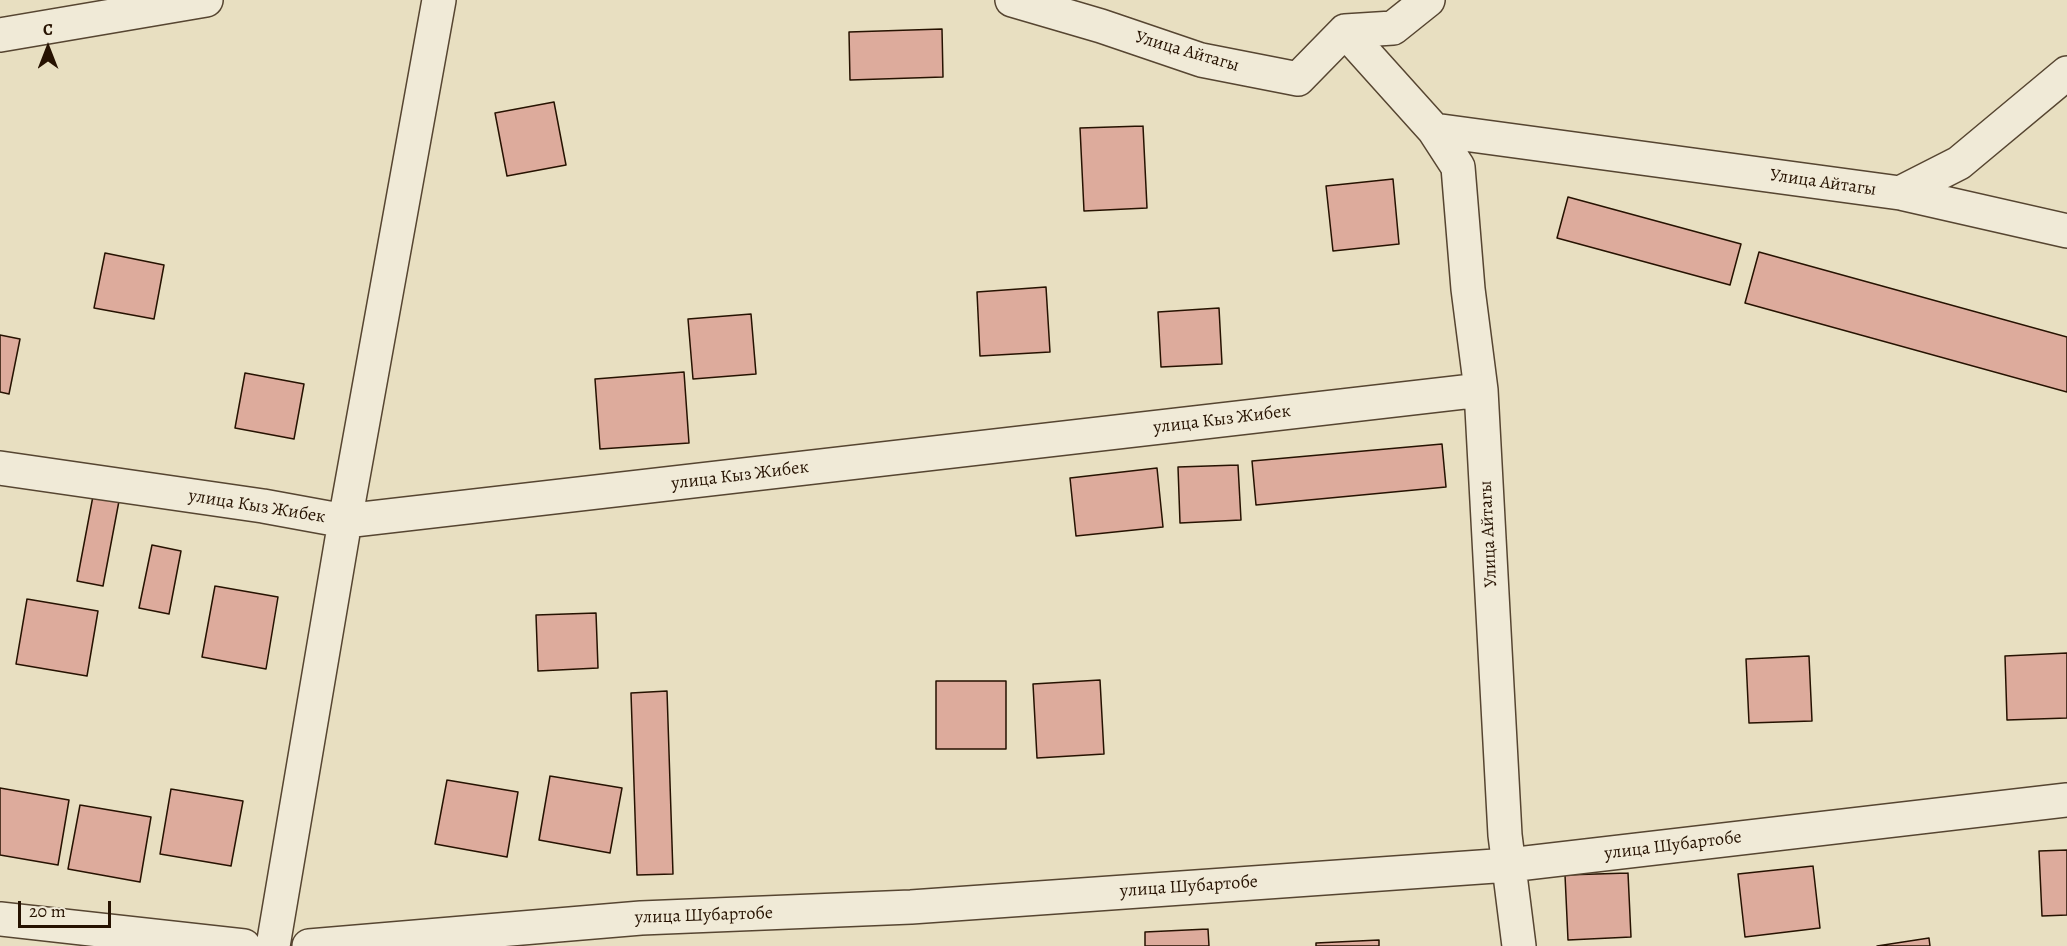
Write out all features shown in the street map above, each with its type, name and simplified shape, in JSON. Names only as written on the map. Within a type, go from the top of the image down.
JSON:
[{"type":"street","points":[[273,946],[345,521],[440,0]]},
{"type":"street","name":"Улица Айтагы","points":[[1012,0],[1101,26],[1201,60],[1298,79],[1345,31],[1434,130],[1458,167],[1467,290],[1481,390],[1498,714],[1509,865],[1519,946]]},
{"type":"street","points":[[1345,31],[1393,28],[1428,0]]},
{"type":"street","points":[[0,34],[196,1]]},
{"type":"street","points":[[1900,193],[1959,163],[2067,73]]},
{"type":"street","name":"Улица Айтагы","points":[[1434,130],[1900,193],[2067,231]]},
{"type":"street","name":"улица Кыз Жибек","points":[[0,468],[263,506],[345,521],[1481,390]]},
{"type":"street","name":"улица Шубартобе","points":[[309,946],[641,918],[911,907],[1509,865],[2067,800]]},
{"type":"street","points":[[0,919],[244,946]]},
{"type":"building","points":[[942,29],[943,77],[850,80],[849,32]]},
{"type":"building","points":[[554,102],[566,165],[507,176],[495,113]]},
{"type":"building","points":[[1143,126],[1147,208],[1084,211],[1080,128]]},
{"type":"building","points":[[1393,179],[1399,244],[1333,251],[1326,186]]},
{"type":"building","points":[[1568,197],[1741,244],[1730,285],[1557,238]]},
{"type":"building","points":[[1759,252],[2067,337],[2067,392],[1745,303]]},
{"type":"building","points":[[105,253],[164,265],[154,319],[94,308]]},
{"type":"building","points":[[1046,287],[1050,352],[980,356],[977,292]]},
{"type":"building","points":[[1219,308],[1222,364],[1161,367],[1158,312]]},
{"type":"building","points":[[751,314],[756,374],[693,379],[688,319]]},
{"type":"building","points":[[0,335],[20,339],[9,394],[0,392]]},
{"type":"building","points":[[684,372],[689,443],[600,449],[595,379]]},
{"type":"building","points":[[245,373],[304,384],[294,439],[235,428]]},
{"type":"building","points":[[1442,444],[1446,487],[1256,505],[1252,461]]},
{"type":"building","points":[[1238,465],[1241,520],[1180,523],[1178,467]]},
{"type":"building","points":[[1157,468],[1163,527],[1076,536],[1070,478]]},
{"type":"building","points":[[93,496],[119,501],[103,586],[77,581]]},
{"type":"building","points":[[152,545],[181,551],[169,614],[139,608]]},
{"type":"building","points":[[215,586],[278,597],[266,669],[202,657]]},
{"type":"building","points":[[27,599],[98,611],[87,676],[16,664]]},
{"type":"building","points":[[596,613],[598,668],[538,671],[536,615]]},
{"type":"building","points":[[2067,653],[2067,718],[2007,720],[2005,656]]},
{"type":"building","points":[[1809,656],[1812,721],[1749,723],[1746,659]]},
{"type":"building","points":[[1100,680],[1104,754],[1037,758],[1033,684]]},
{"type":"building","points":[[936,681],[1006,681],[1006,749],[936,749]]},
{"type":"building","points":[[667,691],[673,874],[637,875],[631,693]]},
{"type":"building","points":[[550,776],[622,788],[610,853],[539,840]]},
{"type":"building","points":[[447,780],[518,792],[507,857],[435,844]]},
{"type":"building","points":[[0,788],[69,800],[58,865],[0,855]]},
{"type":"building","points":[[171,789],[243,801],[231,866],[160,854]]},
{"type":"building","points":[[80,805],[151,817],[140,882],[68,869]]},
{"type":"building","points":[[2067,850],[2067,915],[2042,916],[2039,851]]},
{"type":"building","points":[[1813,866],[1820,928],[1745,937],[1738,874]]},
{"type":"building","points":[[1628,873],[1631,937],[1568,940],[1565,875]]},
{"type":"building","points":[[1208,929],[1209,946],[1145,946],[1145,932]]},
{"type":"building","points":[[1929,938],[1930,946],[1877,946]]},
{"type":"building","points":[[1379,940],[1379,946],[1316,946],[1316,943]]}]
